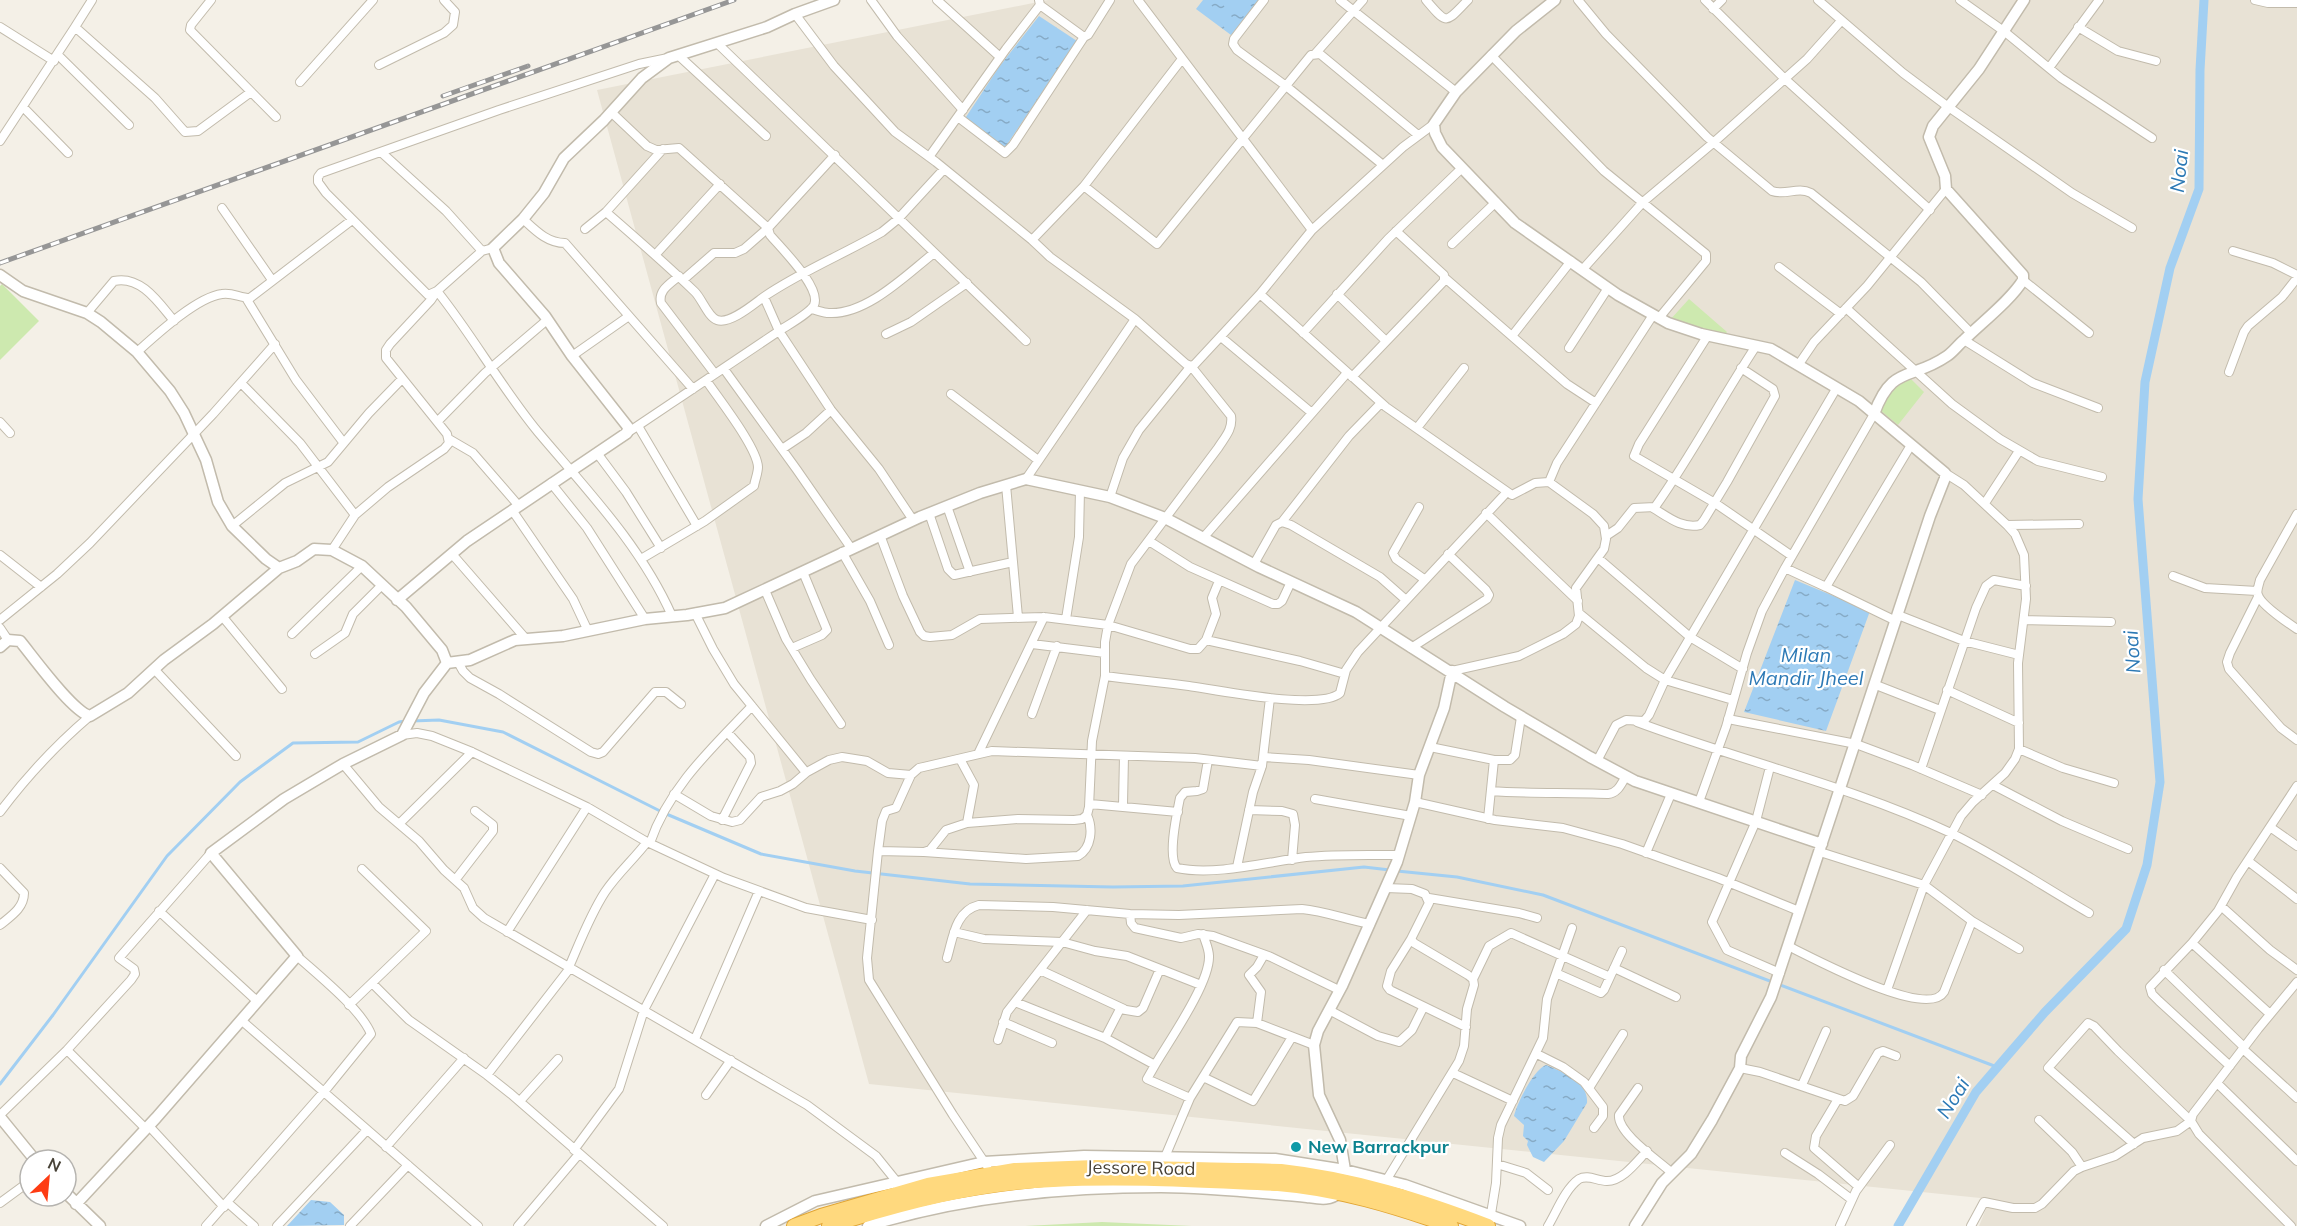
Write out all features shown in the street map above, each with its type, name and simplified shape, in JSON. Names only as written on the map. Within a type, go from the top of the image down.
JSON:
[{"type":"highway","name":"Jessore Road","points":[[794,1226],[820,1216],[901,1199],[928,1185],[1034,1169],[1074,1168],[1281,1171],[1384,1185],[1489,1222]]},
{"type":"highway","points":[[830,1226],[901,1199],[1053,1180],[1278,1184],[1341,1192],[1380,1202],[1451,1226]]},
{"type":"street","points":[[0,141],[92,0]]},
{"type":"street","points":[[211,0],[191,25],[190,30],[276,117]]},
{"type":"street","points":[[300,82],[373,0]]},
{"type":"street","points":[[379,65],[444,33],[453,25],[455,12],[444,0]]},
{"type":"street","points":[[437,291],[428,295],[420,289],[352,220],[318,182],[321,173],[586,81],[639,64],[717,44],[834,0]]},
{"type":"street","points":[[871,0],[960,114],[1005,153],[1013,145],[1110,0]]},
{"type":"street","points":[[937,0],[1000,57]]},
{"type":"street","points":[[1138,0],[1312,230]]},
{"type":"street","points":[[1264,0],[1234,39],[1233,44],[1237,50],[1286,86],[1383,165]]},
{"type":"street","points":[[1340,0],[1456,92]]},
{"type":"street","points":[[1083,186],[1157,244],[1311,55],[1315,54],[1363,0]]},
{"type":"street","points":[[1426,0],[1445,19],[1468,0]]},
{"type":"street","points":[[1578,0],[1606,34],[1713,143],[1772,191],[1780,194],[1804,189],[1811,193],[1922,282],[1968,336],[2033,383],[2098,408]]},
{"type":"street","points":[[1705,0],[1785,79],[1930,210]]},
{"type":"street","points":[[1713,9],[1722,0]]},
{"type":"street","points":[[1818,0],[1903,73],[1947,106],[2072,193],[2132,228]]},
{"type":"street","points":[[1960,0],[2005,32],[2049,68],[2152,138]]},
{"type":"street","points":[[1798,364],[1814,342],[1867,286],[1946,189],[1946,176],[1929,137],[1933,126],[1979,69],[2024,0]]},
{"type":"street","points":[[2049,68],[2099,0]]},
{"type":"street","points":[[2255,0],[2268,3],[2297,3]]},
{"type":"street","points":[[1110,497],[1123,458],[1139,429],[1191,366],[1260,294],[1312,230],[1383,165],[1434,124],[1456,92],[1491,55],[1548,2]]},
{"type":"street","points":[[929,157],[1040,3],[1084,37]]},
{"type":"street","points":[[795,14],[834,66],[895,132],[944,169],[1050,257],[1135,319],[1191,366],[1231,416],[1232,423],[1218,448],[1131,564],[1108,624],[1105,653],[1106,676],[1091,754],[1090,804],[1087,815],[1091,827],[1088,844],[1082,854],[1026,859],[878,850]]},
{"type":"street","points":[[1583,269],[1643,202],[1807,59],[1841,21]]},
{"type":"street","points":[[0,27],[56,58],[129,125]]},
{"type":"street","points":[[75,27],[155,98],[185,132],[198,131],[251,92]]},
{"type":"street","points":[[2078,27],[2118,51],[2156,61]]},
{"type":"street","points":[[717,44],[1026,341]]},
{"type":"street","points":[[1315,54],[1320,54],[1418,135]]},
{"type":"street","points":[[1491,55],[1604,171],[1707,257],[1656,316],[1557,463],[1549,482]]},
{"type":"street","points":[[588,631],[573,599],[515,508],[473,453],[449,439],[438,421],[386,358],[386,351],[437,291],[523,219],[544,193],[564,158],[642,78],[673,56]]},
{"type":"street","points":[[673,56],[766,136]]},
{"type":"street","points":[[1032,240],[1083,186],[1182,59]]},
{"type":"street","points":[[23,106],[68,153]]},
{"type":"street","points":[[397,600],[452,554],[515,508],[724,369],[811,309],[815,303],[804,274],[770,235],[768,228],[679,148],[656,150],[647,146],[611,112]]},
{"type":"street","points":[[1434,124],[1435,133],[1442,147],[1515,223],[1608,288],[1668,323],[1708,335],[1771,349],[1859,401],[1985,503],[2014,534],[2024,555],[2026,586],[2025,620],[2019,655],[2019,749],[2005,773],[1965,810],[1924,885],[1887,990]]},
{"type":"street","points":[[585,229],[606,212],[663,149]]},
{"type":"street","points":[[381,152],[488,250],[548,320],[628,427],[627,433]]},
{"type":"street","points":[[715,374],[661,303],[662,291],[714,253],[735,253],[744,249],[768,228],[835,155]]},
{"type":"street","points":[[1303,333],[1396,231],[1462,168]]},
{"type":"street","points":[[606,212],[681,278],[699,296],[717,320],[724,321],[735,317],[804,274],[867,241],[898,219],[944,169]]},
{"type":"street","points":[[656,254],[720,184]]},
{"type":"street","points":[[1946,189],[2023,275],[2023,280],[2089,333]]},
{"type":"street","points":[[1452,244],[1496,202]]},
{"type":"street","points":[[222,208],[272,280]]},
{"type":"street","points":[[523,219],[543,237],[557,243],[565,243],[693,389]]},
{"type":"street","points":[[137,352],[174,321],[215,295],[227,293],[250,298],[352,220]]},
{"type":"street","points":[[1396,231],[1444,278],[1567,384],[1596,403]]},
{"type":"street","points":[[2229,372],[2244,332],[2255,319],[2282,297],[2297,276],[2273,263],[2234,251]]},
{"type":"street","points":[[811,309],[829,313],[861,306],[888,290],[934,253]]},
{"type":"street","points":[[1512,336],[1571,261]]},
{"type":"street","points":[[1779,267],[1843,311],[1980,425],[2019,451],[2038,461],[2102,477]]},
{"type":"street","points":[[1,277],[31,294],[87,313],[137,352],[170,391],[184,413],[206,460],[218,502],[232,526],[266,559],[279,568]]},
{"type":"street","points":[[1203,538],[1312,413],[1386,340],[1444,278]]},
{"type":"street","points":[[1700,802],[1762,611],[1890,382],[1913,371],[1924,369],[1948,355],[2023,280]]},
{"type":"street","points":[[87,313],[114,281],[127,281],[149,291],[174,321]]},
{"type":"street","points":[[886,334],[919,317],[967,283]]},
{"type":"street","points":[[1569,348],[1608,288]]},
{"type":"street","points":[[437,291],[469,332],[491,367],[537,430],[572,470],[641,559],[658,585],[672,616]]},
{"type":"street","points":[[1260,294],[1381,403],[1507,492],[1512,495],[1535,483],[1549,482],[1593,514],[1604,525],[1604,549],[1576,588],[1579,613],[1576,624],[1563,634],[1519,656],[1452,671]]},
{"type":"street","points":[[1338,294],[1386,340]]},
{"type":"street","points":[[764,297],[779,331],[831,410],[879,469],[913,520]]},
{"type":"street","points":[[246,298],[296,380],[343,442]]},
{"type":"street","points":[[573,356],[629,316]]},
{"type":"street","points":[[1026,478],[1135,319]]},
{"type":"street","points":[[438,421],[491,367],[548,320]]},
{"type":"street","points":[[1708,335],[1635,453],[1637,459],[1715,503],[1792,556]]},
{"type":"street","points":[[1221,337],[1312,413]]},
{"type":"street","points":[[0,620],[41,588],[90,543],[275,344]]},
{"type":"street","points":[[1653,508],[1705,432],[1756,346]]},
{"type":"street","points":[[1417,428],[1464,368]]},
{"type":"street","points":[[1605,536],[1618,528],[1634,508],[1653,508],[1680,524],[1700,525],[1715,503],[1775,396],[1773,389],[1741,368]]},
{"type":"street","points":[[724,369],[782,449],[847,550],[889,645]]},
{"type":"street","points":[[232,526],[285,483],[328,462],[343,442],[402,379]]},
{"type":"street","points":[[641,559],[697,526],[754,486],[758,468],[747,440],[706,380]]},
{"type":"street","points":[[241,383],[300,443],[355,515]]},
{"type":"street","points":[[1637,722],[1644,721],[1649,715],[1665,680],[1836,389]]},
{"type":"street","points":[[951,393],[1038,460]]},
{"type":"street","points":[[1254,564],[1276,525],[1282,522],[1349,436],[1381,403]]},
{"type":"street","points":[[782,449],[806,433],[831,410]]},
{"type":"street","points":[[0,422],[10,434]]},
{"type":"street","points":[[638,426],[697,526]]},
{"type":"street","points":[[332,550],[355,515],[388,487],[444,449],[449,439]]},
{"type":"street","points":[[1826,587],[1911,445]]},
{"type":"street","points":[[1985,503],[2019,451]]},
{"type":"street","points":[[597,453],[626,492],[662,548]]},
{"type":"street","points":[[1635,1226],[1662,1183],[1691,1154],[1712,1120],[1740,1068],[1741,1056],[1771,997],[1930,516],[1945,478],[1944,472]]},
{"type":"street","points":[[402,735],[424,693],[452,662],[470,660],[515,640],[563,636],[645,619],[725,608],[913,520],[1026,478],[1110,497],[1165,518],[1254,564],[1356,612],[1521,717],[1626,776],[1924,885],[1972,921],[2019,949]]},
{"type":"street","points":[[551,483],[587,528],[645,619]]},
{"type":"street","points":[[1006,485],[1018,617]]},
{"type":"street","points":[[1066,619],[1079,537],[1080,490]]},
{"type":"street","points":[[1106,676],[1270,698],[1308,700],[1336,697],[1340,693],[1349,663],[1424,579],[1507,492]]},
{"type":"street","points":[[947,506],[970,572]]},
{"type":"street","points":[[1419,507],[1393,553],[1396,559],[1424,579]]},
{"type":"street","points":[[930,513],[948,570],[954,575],[1012,562]]},
{"type":"street","points":[[1486,513],[1578,601]]},
{"type":"street","points":[[2297,514],[2260,580],[2258,594],[2227,662],[2229,669],[2281,728],[2297,740]]},
{"type":"street","points":[[1282,522],[1360,564],[1380,577],[1406,600]]},
{"type":"street","points":[[2007,525],[2079,524]]},
{"type":"street","points":[[880,535],[903,596],[924,636],[952,635],[980,619],[1044,617],[1108,624],[1190,649],[1198,649],[1206,640],[1216,614],[1212,598],[1219,581]]},
{"type":"street","points":[[1149,541],[1190,567],[1278,604],[1282,601],[1291,582]]},
{"type":"street","points":[[0,812],[21,783],[60,741],[90,716],[128,693],[154,669],[279,568],[297,561],[314,549],[332,550],[362,566],[406,607],[452,662],[470,678],[500,694],[591,752],[598,754],[603,752],[655,692],[666,692],[681,704]]},
{"type":"street","points":[[452,554],[526,639]]},
{"type":"street","points":[[1411,648],[1487,599],[1489,595],[1448,554]]},
{"type":"street","points":[[0,555],[41,588]]},
{"type":"street","points":[[1598,558],[1690,637],[1743,669]]},
{"type":"street","points":[[292,634],[362,566]]},
{"type":"street","points":[[1785,568],[1897,618],[1964,641],[2019,655]]},
{"type":"street","points":[[792,648],[822,636],[827,630],[803,572]]},
{"type":"street","points":[[2173,576],[2205,588],[2258,594],[2281,618],[2297,629]]},
{"type":"street","points":[[1921,769],[1976,608],[1989,582],[1994,580],[2026,586]]},
{"type":"street","points":[[315,654],[345,633],[353,614],[382,585]]},
{"type":"street","points":[[765,590],[792,648],[841,724]]},
{"type":"street","points":[[695,613],[724,667],[799,766],[807,772]]},
{"type":"street","points":[[1579,613],[1646,668],[1665,680],[1733,700]]},
{"type":"street","points":[[222,616],[282,689]]},
{"type":"street","points":[[979,752],[1044,617]]},
{"type":"street","points":[[2025,620],[2111,622]]},
{"type":"street","points":[[0,628],[4,644],[20,641],[64,694],[83,714],[90,716]]},
{"type":"street","points":[[1206,640],[1300,661],[1345,674]]},
{"type":"street","points":[[1032,644],[1105,653]]},
{"type":"street","points":[[1032,714],[1057,646]]},
{"type":"street","points":[[154,669],[236,756]]},
{"type":"street","points":[[1345,1170],[1340,1140],[1319,1095],[1314,1045],[1388,885],[1398,858],[1411,816],[1419,775],[1444,708],[1452,671]]},
{"type":"street","points":[[1876,685],[1940,710]]},
{"type":"street","points":[[1947,690],[2019,723]]},
{"type":"street","points":[[1237,867],[1249,810],[1263,761],[1270,698]]},
{"type":"street","points":[[488,1075],[569,968],[596,906],[615,879],[649,842],[665,807],[674,794],[752,706]]},
{"type":"street","points":[[1430,747],[1494,760],[1510,760],[1513,759],[1521,717]]},
{"type":"street","points":[[1728,719],[1856,744],[1982,795]]},
{"type":"street","points":[[1597,761],[1616,725],[1626,720],[1637,722],[1894,809],[1952,834],[2089,913]]},
{"type":"street","points":[[722,820],[751,763],[750,757],[727,732]]},
{"type":"street","points":[[25,1148],[0,1116],[67,1050],[135,975],[134,969],[119,958],[211,853],[284,799],[343,764],[402,735],[417,733],[432,736],[472,752],[587,807],[649,842],[715,874],[806,908],[872,920]]},
{"type":"street","points":[[2019,749],[2063,768],[2114,783]]},
{"type":"street","points":[[995,1174],[984,1162],[869,980],[867,958],[884,814],[896,808],[911,775],[919,768],[960,759],[979,752],[1003,751],[1208,760],[1309,760],[1419,775]]},
{"type":"street","points":[[399,824],[472,752]]},
{"type":"street","points":[[1123,805],[1124,756]]},
{"type":"street","points":[[674,794],[711,816],[732,822],[740,820],[761,797],[794,784],[807,772],[829,760],[842,757],[867,761],[888,772],[911,775]]},
{"type":"street","points":[[960,759],[974,785],[967,823]]},
{"type":"street","points":[[1208,760],[1203,789],[1182,794],[1173,853],[1173,863],[1177,868],[1185,870],[1237,867],[1345,855],[1398,858]]},
{"type":"street","points":[[1488,819],[1494,760]]},
{"type":"street","points":[[343,764],[379,807],[456,879],[464,888],[473,908],[484,918],[807,1105],[876,1156],[901,1199]]},
{"type":"street","points":[[1770,767],[1756,822],[1714,915],[1713,927],[1718,931],[1727,950],[1780,973]]},
{"type":"street","points":[[1491,791],[1536,794],[1569,791],[1608,794],[1618,790],[1626,776]]},
{"type":"street","points":[[1993,785],[2062,820],[2128,849]]},
{"type":"street","points":[[2229,1066],[2152,994],[2150,987],[2192,943],[2221,906],[2297,786]]},
{"type":"street","points":[[1647,853],[1671,794]]},
{"type":"street","points":[[1315,799],[1411,816]]},
{"type":"street","points":[[1414,802],[1488,819],[1563,828],[1647,853],[1799,911]]},
{"type":"street","points":[[1090,804],[1123,805],[1178,812]]},
{"type":"street","points":[[507,932],[587,807]]},
{"type":"street","points":[[1249,810],[1282,810],[1293,814],[1295,825],[1292,860]]},
{"type":"street","points":[[456,879],[493,831],[493,825],[476,811]]},
{"type":"street","points":[[924,852],[930,850],[946,830],[967,823],[1018,819],[1074,820],[1082,819],[1087,815]]},
{"type":"street","points":[[2270,827],[2297,846]]},
{"type":"street","points":[[206,1226],[371,1034],[368,1027],[349,1005],[297,956],[211,853]]},
{"type":"street","points":[[2248,861],[2297,899]]},
{"type":"street","points":[[0,868],[24,893],[24,899],[22,906],[0,925]]},
{"type":"street","points":[[349,1005],[426,931],[362,869]]},
{"type":"street","points":[[518,1226],[577,1152],[619,1089],[644,1010],[715,874]]},
{"type":"street","points":[[1388,885],[1420,891],[1429,898],[1537,918]]},
{"type":"street","points":[[695,1039],[759,891]]},
{"type":"street","points":[[1429,898],[1429,903],[1411,939],[1391,971],[1387,986],[1390,990],[1423,1008],[1466,1027]]},
{"type":"street","points":[[947,958],[960,917],[972,907],[979,905],[1053,907],[1130,914],[1191,915],[1302,909],[1370,924]]},
{"type":"street","points":[[2221,906],[2270,950],[2297,970]]},
{"type":"street","points":[[998,1040],[1007,1012],[1087,910]]},
{"type":"street","points":[[159,911],[257,1001]]},
{"type":"street","points":[[1130,914],[1132,926],[1156,934],[1181,938],[1203,934],[1264,955],[1339,990]]},
{"type":"street","points":[[1788,946],[1851,976],[1887,990],[1923,1000],[1941,997],[1972,921]]},
{"type":"street","points":[[1520,1226],[1489,1222],[1496,1183],[1498,1138],[1543,1038],[1547,999],[1558,974],[1562,954],[1572,928]]},
{"type":"street","points":[[954,932],[984,939],[1062,942],[1095,951],[1127,956],[1201,985]]},
{"type":"street","points":[[1191,1098],[1147,1079],[1201,985],[1209,957],[1203,934]]},
{"type":"street","points":[[868,1226],[901,1199],[984,1162],[1074,1157],[1275,1159],[1345,1170],[1384,1185],[1453,1073],[1464,1046],[1467,1009],[1474,985],[1473,979],[1489,946],[1508,934],[1516,934],[1676,997]]},
{"type":"street","points":[[1411,939],[1414,944],[1473,979]]},
{"type":"street","points":[[2192,943],[2270,1014]]},
{"type":"street","points":[[1558,974],[1601,993],[1622,951]]},
{"type":"street","points":[[1257,1023],[1261,992],[1249,975],[1264,955]]},
{"type":"street","points":[[78,1202],[147,1128],[297,956]]},
{"type":"street","points":[[1040,970],[1124,1009],[1141,1011],[1160,969]]},
{"type":"street","points":[[2164,970],[2297,1098]]},
{"type":"street","points":[[1971,1226],[1984,1203],[2013,1208],[2035,1208],[2042,1204],[2074,1171],[2115,1156],[2143,1138],[2177,1131],[2191,1121],[2193,1114],[2229,1066],[2297,982]]},
{"type":"street","points":[[372,983],[408,1020],[488,1075],[663,1226]]},
{"type":"street","points":[[1015,1002],[1105,1038],[1155,1065]]},
{"type":"street","points":[[1329,1010],[1378,1036],[1399,1042],[1412,1030],[1423,1008]]},
{"type":"street","points":[[1105,1038],[1117,1013],[1120,1009],[1124,1009]]},
{"type":"street","points":[[241,1020],[478,1226]]},
{"type":"street","points":[[1165,1157],[1191,1098],[1234,1025],[1241,1021],[1257,1023],[1314,1045]]},
{"type":"street","points":[[1003,1022],[1052,1043]]},
{"type":"street","points":[[2134,1144],[2048,1068],[2056,1056],[2088,1023],[2094,1026],[2191,1121],[2199,1134],[2291,1226]]},
{"type":"street","points":[[1802,1085],[1826,1031]]},
{"type":"street","points":[[1589,1088],[1623,1034]]},
{"type":"street","points":[[1203,1077],[1253,1101],[1292,1037]]},
{"type":"street","points":[[67,1050],[225,1205],[254,1226]]},
{"type":"street","points":[[1740,1068],[1760,1071],[1838,1099],[1850,1100],[1878,1053],[1883,1051],[1896,1056]]},
{"type":"street","points":[[1537,1054],[1580,1077],[1589,1088],[1603,1107],[1604,1112],[1594,1128]]},
{"type":"street","points":[[387,1146],[464,1058]]},
{"type":"street","points":[[520,1101],[558,1059]]},
{"type":"street","points":[[706,1095],[731,1060]]},
{"type":"street","points":[[1453,1073],[1513,1101]]},
{"type":"street","points":[[2217,1083],[2297,1161]]},
{"type":"street","points":[[1638,1088],[1622,1110],[1619,1120],[1624,1130],[1672,1173]]},
{"type":"street","points":[[1838,1099],[1816,1136],[1814,1148],[1859,1187]]},
{"type":"street","points":[[2038,1120],[2072,1152],[2082,1167]]},
{"type":"street","points":[[277,1226],[367,1130]]},
{"type":"street","points":[[1840,1226],[1851,1199],[1890,1145]]},
{"type":"street","points":[[1548,1226],[1566,1195],[1579,1180],[1590,1177],[1606,1182],[1612,1180],[1628,1170],[1647,1151]]},
{"type":"street","points":[[1785,1153],[1851,1199]]},
{"type":"street","points":[[1497,1164],[1526,1173],[1548,1190]]},
{"type":"street","points":[[350,1226],[408,1165]]},
{"type":"street","points":[[0,1203],[18,1190]]},
{"type":"street","points":[[766,1226],[816,1201],[901,1199]]},
{"type":"street","points":[[78,1206],[100,1226]]},
{"type":"shaded area","points":[[1048,0],[2297,0],[2297,1226],[1979,1226],[1990,1199],[869,1084],[597,90]]},
{"type":"green space","points":[[2,284],[39,321],[0,360],[0,286]]},
{"type":"green space","points":[[1689,299],[1727,332],[1724,336],[1669,321]]},
{"type":"green space","points":[[1910,378],[1924,392],[1898,425],[1880,410],[1889,392]]},
{"type":"green space","points":[[1102,1222],[1192,1226],[1025,1226]]},
{"type":"water","points":[[1203,0],[1260,0],[1231,35],[1196,9]]},
{"type":"water","points":[[1039,16],[1077,41],[1004,149],[964,120],[999,67]]},
{"type":"water","name":"Milan Mandir Jheel","points":[[1795,580],[1870,611],[1826,731],[1744,712]]},
{"type":"water","points":[[1546,1065],[1574,1079],[1584,1089],[1587,1103],[1564,1141],[1544,1162],[1533,1157],[1527,1145],[1528,1141],[1523,1136],[1524,1125],[1514,1116],[1531,1079]]},
{"type":"water","points":[[311,1200],[330,1202],[344,1215],[344,1225],[287,1226]]},
{"type":"waterway","name":"Noai","points":[[1898,1226],[1976,1092],[2045,1012],[2126,929],[2147,865],[2160,782],[2138,499],[2145,382],[2170,268],[2199,189],[2200,70],[2204,0]]},
{"type":"waterway","points":[[412,721],[439,720],[503,732],[664,813],[761,854],[855,871],[970,884],[1113,887],[1183,886],[1364,867],[1390,870]]},
{"type":"waterway","points":[[0,1084],[53,1015],[167,856],[240,782],[293,743],[358,742],[399,722],[406,721]]},
{"type":"waterway","points":[[1397,871],[1457,877],[1543,895],[1997,1067]]},
{"type":"railway","points":[[0,263],[734,0]]},
{"type":"railway","points":[[443,96],[528,66]]},
{"type":"place","name":"New Barrackpur","points":[[1296,1147]]}]
